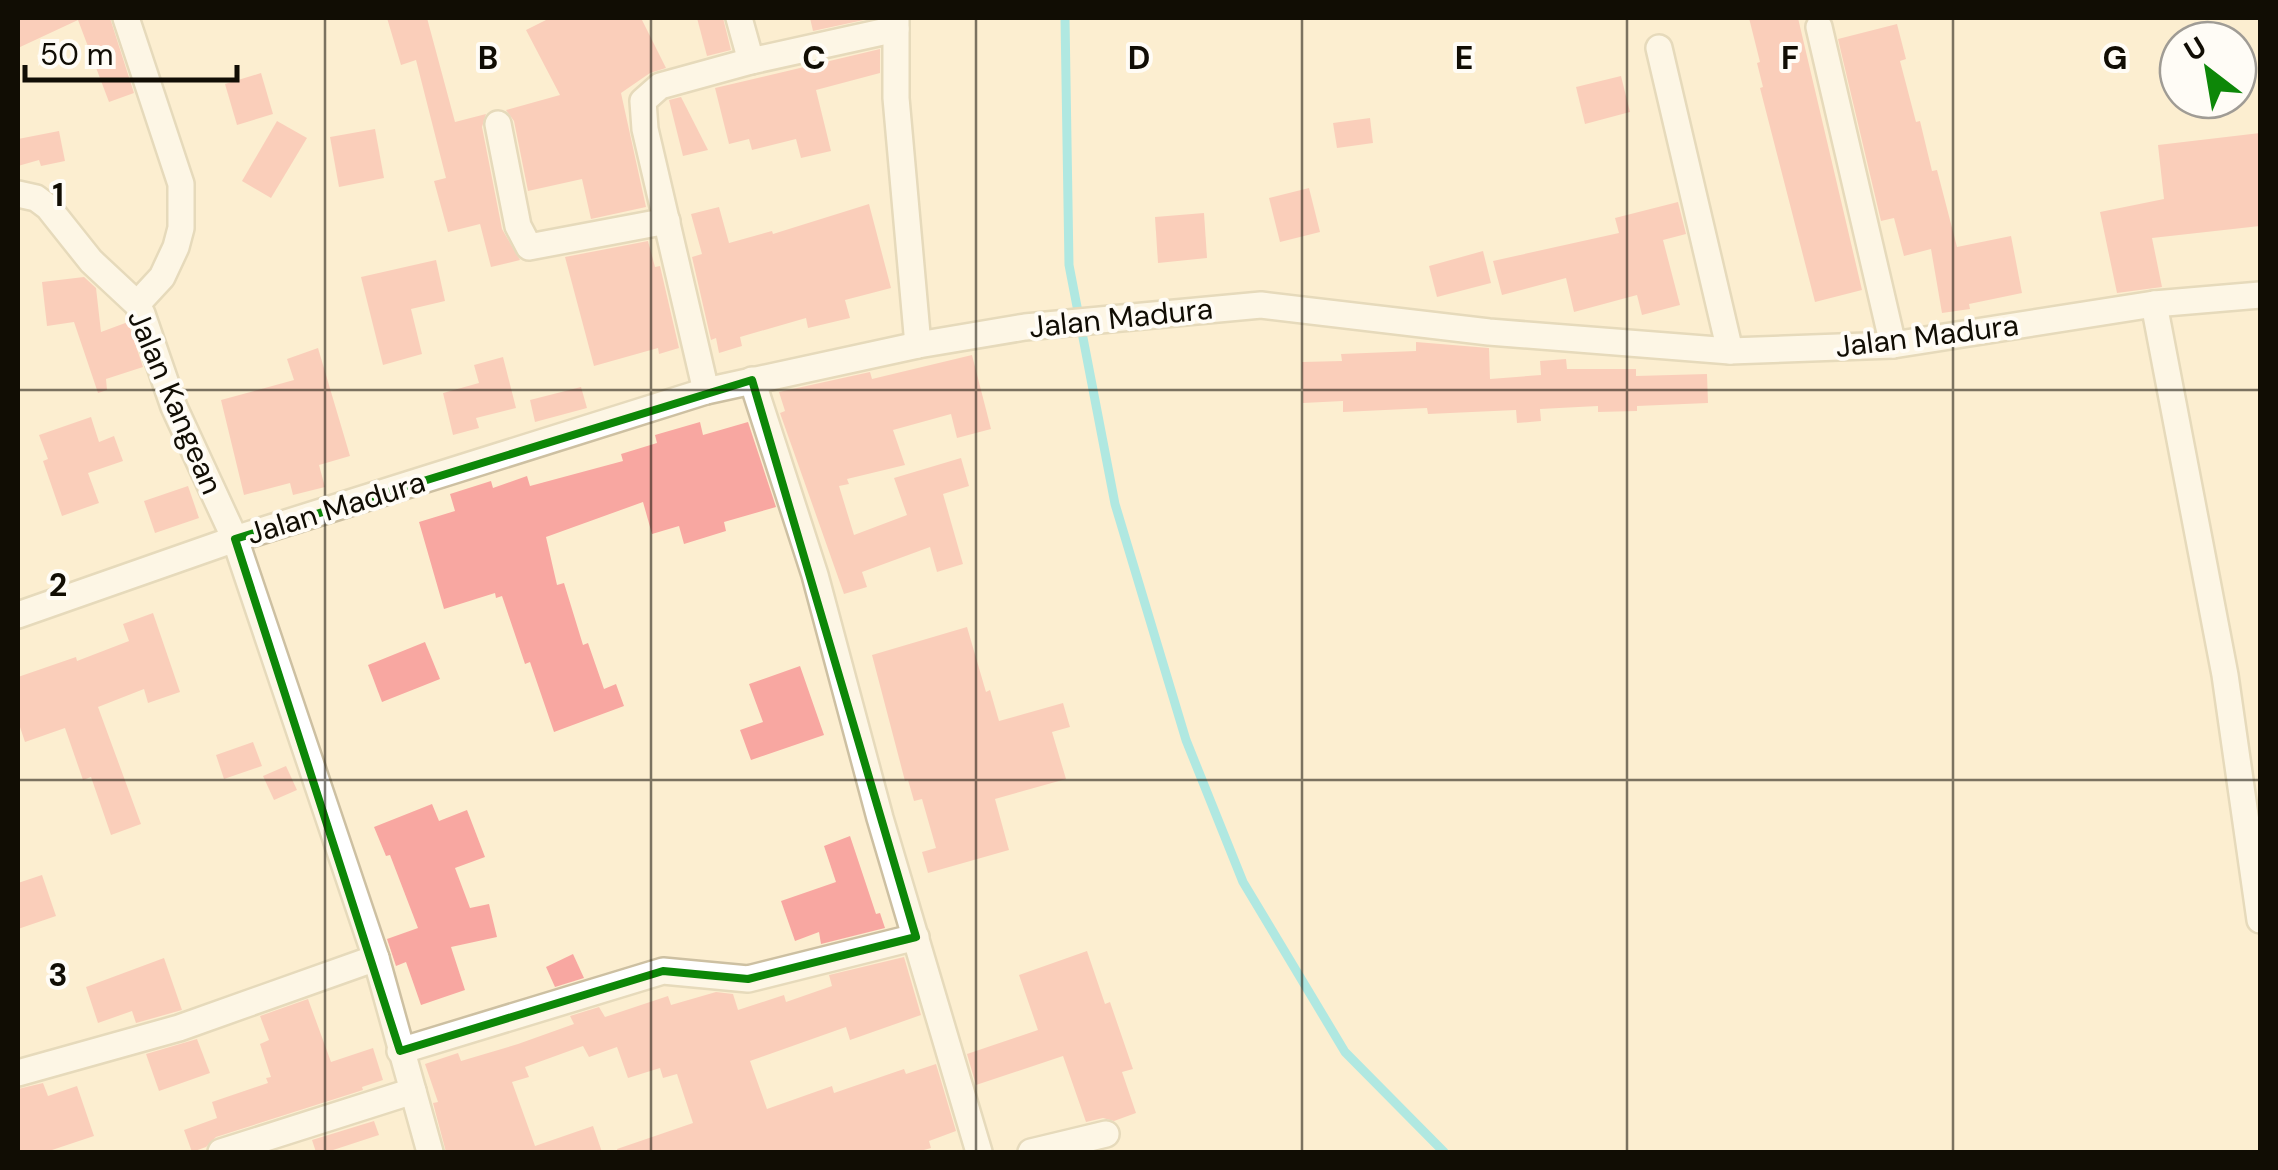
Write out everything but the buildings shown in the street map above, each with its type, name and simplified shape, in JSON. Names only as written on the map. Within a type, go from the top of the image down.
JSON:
[{"type":"street","points":[[126,18],[181,184],[181,228],[176,247],[162,277],[136,304]]},
{"type":"street","points":[[738,18],[751,61]]},
{"type":"street","points":[[706,391],[645,129],[643,101],[660,86],[896,23],[896,98],[918,344]]},
{"type":"street","points":[[1819,26],[1893,345]]},
{"type":"street","points":[[1659,48],[1730,351]]},
{"type":"street","points":[[498,124],[518,226],[529,247],[667,221]]},
{"type":"street","name":"Jalan Kangean","points":[[18,194],[36,198],[48,207],[91,261],[136,304],[174,407],[236,540],[376,958],[430,1152]]},
{"type":"street","name":"Jalan Madura","points":[[18,615],[236,540],[706,391],[918,344],[1025,327],[1261,305],[1488,332],[1730,351],[1893,345],[2154,304],[2260,295]]},
{"type":"street","points":[[2154,304],[2225,675],[2260,920]]},
{"type":"street","points":[[752,380],[815,575],[880,818],[979,1152]]},
{"type":"street","points":[[400,1050],[663,972],[748,979],[916,938]]},
{"type":"street","points":[[18,1073],[179,1028],[376,958]]},
{"type":"street","points":[[221,1152],[413,1092]]},
{"type":"street","points":[[1031,1152],[1106,1134]]},
{"type":"highlighted area","points":[[752,380],[916,937],[748,979],[663,971],[400,1051],[235,539]]},
{"type":"waterway","points":[[1065,18],[1069,265],[1115,504],[1186,740],[1243,882],[1345,1052],[1444,1152]]}]
